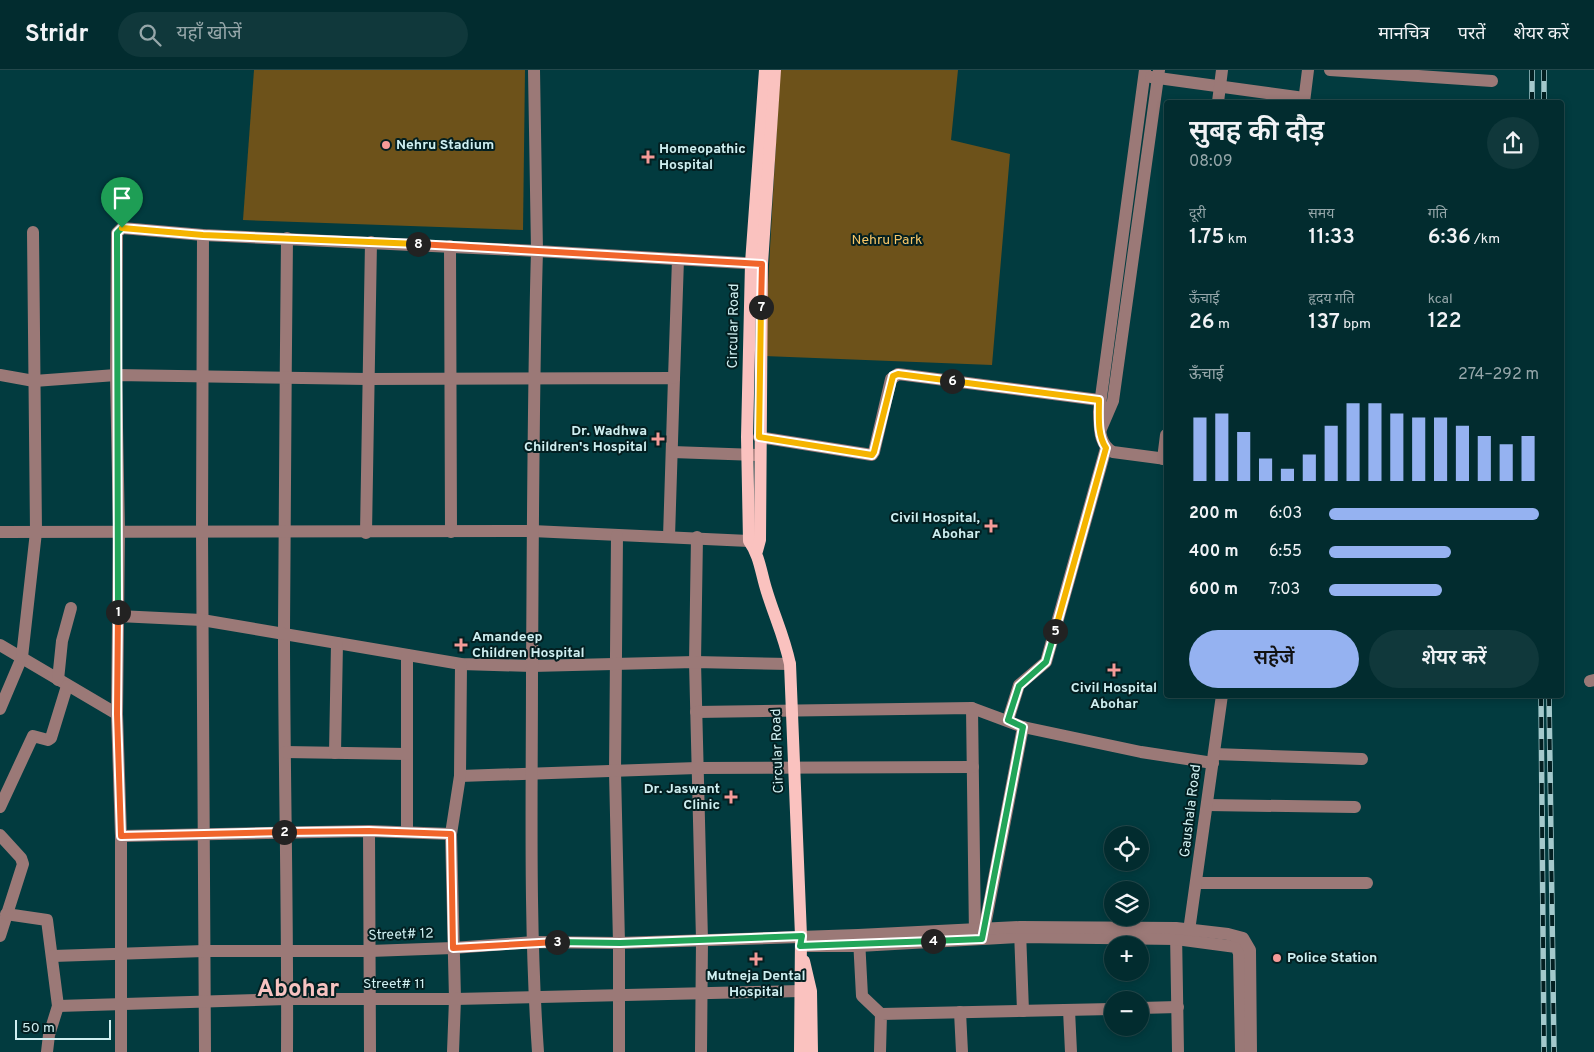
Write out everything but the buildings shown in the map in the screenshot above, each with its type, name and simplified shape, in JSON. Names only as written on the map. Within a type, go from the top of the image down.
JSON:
[{"type":"main road","name":"Circular Road","points":[[765,70],[756,264],[754,455],[760,540],[753,546],[767,594],[782,630],[790,664],[801,945],[800,1052]]},
{"type":"main road","name":"Circular Road","points":[[754,455],[759,437],[756,264],[776,70]]},
{"type":"main road","name":"Circular Road","points":[[801,945],[811,991],[812,1052]]},
{"type":"street","points":[[534,70],[537,251],[533,378],[532,775],[534,997],[538,1052]]},
{"type":"street","points":[[1218,100],[1222,70]]},
{"type":"street","points":[[1164,459],[1113,452],[1106,448],[1102,442],[1100,431],[1099,400],[1145,73],[1159,74],[1220,88],[1304,100],[1308,70]]},
{"type":"street","points":[[1330,70],[1492,81]]},
{"type":"street","points":[[1100,431],[1113,401],[1159,74]]},
{"type":"street","points":[[121,1052],[121,836],[117,714],[119,530],[116,375],[118,230],[122,228],[203,235],[450,246],[756,264]]},
{"type":"street","points":[[0,709],[22,657],[36,532],[33,232]]},
{"type":"street","points":[[203,235],[202,834],[204,1052]]},
{"type":"street","points":[[287,238],[284,532],[285,832],[288,950],[287,1052]]},
{"type":"street","points":[[366,533],[367,379],[371,242]]},
{"type":"street","points":[[450,246],[451,532]]},
{"type":"street","points":[[669,537],[678,259]]},
{"type":"street","points":[[0,374],[34,381],[116,375],[367,379],[674,378]]},
{"type":"street","points":[[759,437],[872,455],[891,379],[898,374],[1099,400]]},
{"type":"street","points":[[1008,720],[1019,686],[1046,662],[1106,448]]},
{"type":"street","points":[[672,452],[754,455]]},
{"type":"street","points":[[0,532],[119,530],[366,533],[532,531],[617,536],[697,537],[753,546]]},
{"type":"street","points":[[617,536],[615,772],[620,943],[619,1052]]},
{"type":"street","points":[[697,537],[695,662],[702,940],[700,992],[701,1052]]},
{"type":"street","points":[[0,806],[33,736],[48,740],[52,738],[62,683],[62,641],[71,608]]},
{"type":"street","points":[[118,616],[202,620],[461,664],[532,666],[695,662],[790,664]]},
{"type":"street","points":[[335,753],[337,643]]},
{"type":"street","points":[[0,645],[117,714]]},
{"type":"street","points":[[407,655],[407,832]]},
{"type":"street","points":[[453,1052],[455,999],[451,834],[460,776],[461,664]]},
{"type":"street","name":"Gaushala Road","points":[[1178,1052],[1178,1007],[1182,934],[1197,883],[1222,698]]},
{"type":"street","points":[[972,708],[979,933]]},
{"type":"street","points":[[696,712],[972,708],[1023,727],[1141,752],[1213,758],[1362,759]]},
{"type":"street","points":[[979,933],[1023,727]]},
{"type":"street","points":[[285,752],[407,754]]},
{"type":"street","points":[[460,776],[697,768],[973,767]]},
{"type":"street","points":[[1207,805],[1355,807]]},
{"type":"street","points":[[121,836],[369,831],[451,834]]},
{"type":"street","points":[[369,831],[370,1052]]},
{"type":"street","points":[[0,835],[21,858],[23,864],[5,899],[6,914],[0,936]]},
{"type":"street","points":[[1197,883],[1367,883]]},
{"type":"street","points":[[6,914],[47,920],[58,1006],[49,1035],[47,1052]]},
{"type":"street","points":[[1020,932],[1023,1011]]},
{"type":"street","name":"Street# 12","points":[[53,956],[204,951],[370,951],[453,948],[534,942],[620,943],[702,940],[801,945],[859,940],[1020,932],[1182,934]]},
{"type":"street","points":[[1182,934],[1236,947],[1239,953],[1241,1052]]},
{"type":"street","points":[[1182,934],[1228,934],[1243,938],[1247,944],[1250,950],[1251,1052]]},
{"type":"street","points":[[859,940],[862,996],[881,1014],[1104,1009]]},
{"type":"street","name":"Street# 11","points":[[58,1006],[287,999],[455,999],[800,991]]},
{"type":"street","points":[[1149,1008],[1178,1007]]},
{"type":"street","points":[[1069,1010],[1071,1052]]},
{"type":"street","points":[[960,1012],[962,1052]]},
{"type":"street","points":[[880,1052],[881,1014]]},
{"type":"green space","name":"Nehru Stadium","points":[[254,70],[525,70],[523,230],[243,220]]},
{"type":"green space","name":"Nehru Park","points":[[780,70],[958,70],[951,140],[1010,154],[992,365],[764,356]]},
{"type":"railway","points":[[1532,70],[1532,100]]},
{"type":"railway","points":[[1544,70],[1544,100]]},
{"type":"railway","points":[[1541,698],[1544,1052]]},
{"type":"railway","points":[[1549,698],[1554,1052]]},
{"type":"place","name":"Nehru Stadium","points":[[386,145]]},
{"type":"place","name":"Homeopathic Hospital","points":[[648,157]]},
{"type":"place","name":"Dr. Wadhwa Children's Hospital","points":[[658,439]]},
{"type":"place","name":"Civil Hospital, Abohar","points":[[991,526]]},
{"type":"place","name":"Amandeep Children Hospital","points":[[461,645]]},
{"type":"place","name":"Civil Hospital Abohar","points":[[1114,670]]},
{"type":"place","name":"Dr. Jaswant Clinic","points":[[731,797]]},
{"type":"place","name":"Police Station","points":[[1277,958]]},
{"type":"place","name":"Mutneja Dental Hospital","points":[[756,959]]},
{"type":"district","name":"Abohar","points":[[298,990]]},
{"type":"route","points":[[122,228],[203,235],[532,250],[762,264],[759,437],[872,455],[891,379],[898,374],[1099,400],[1100,431],[1102,442],[1106,448],[1046,662],[1044,666],[1022,681],[1008,720],[1023,727],[982,939],[859,946],[800,946],[802,936],[620,943],[534,942],[453,948],[451,834],[369,831],[121,836],[117,714],[119,530],[116,375],[117,233],[122,228]]}]
